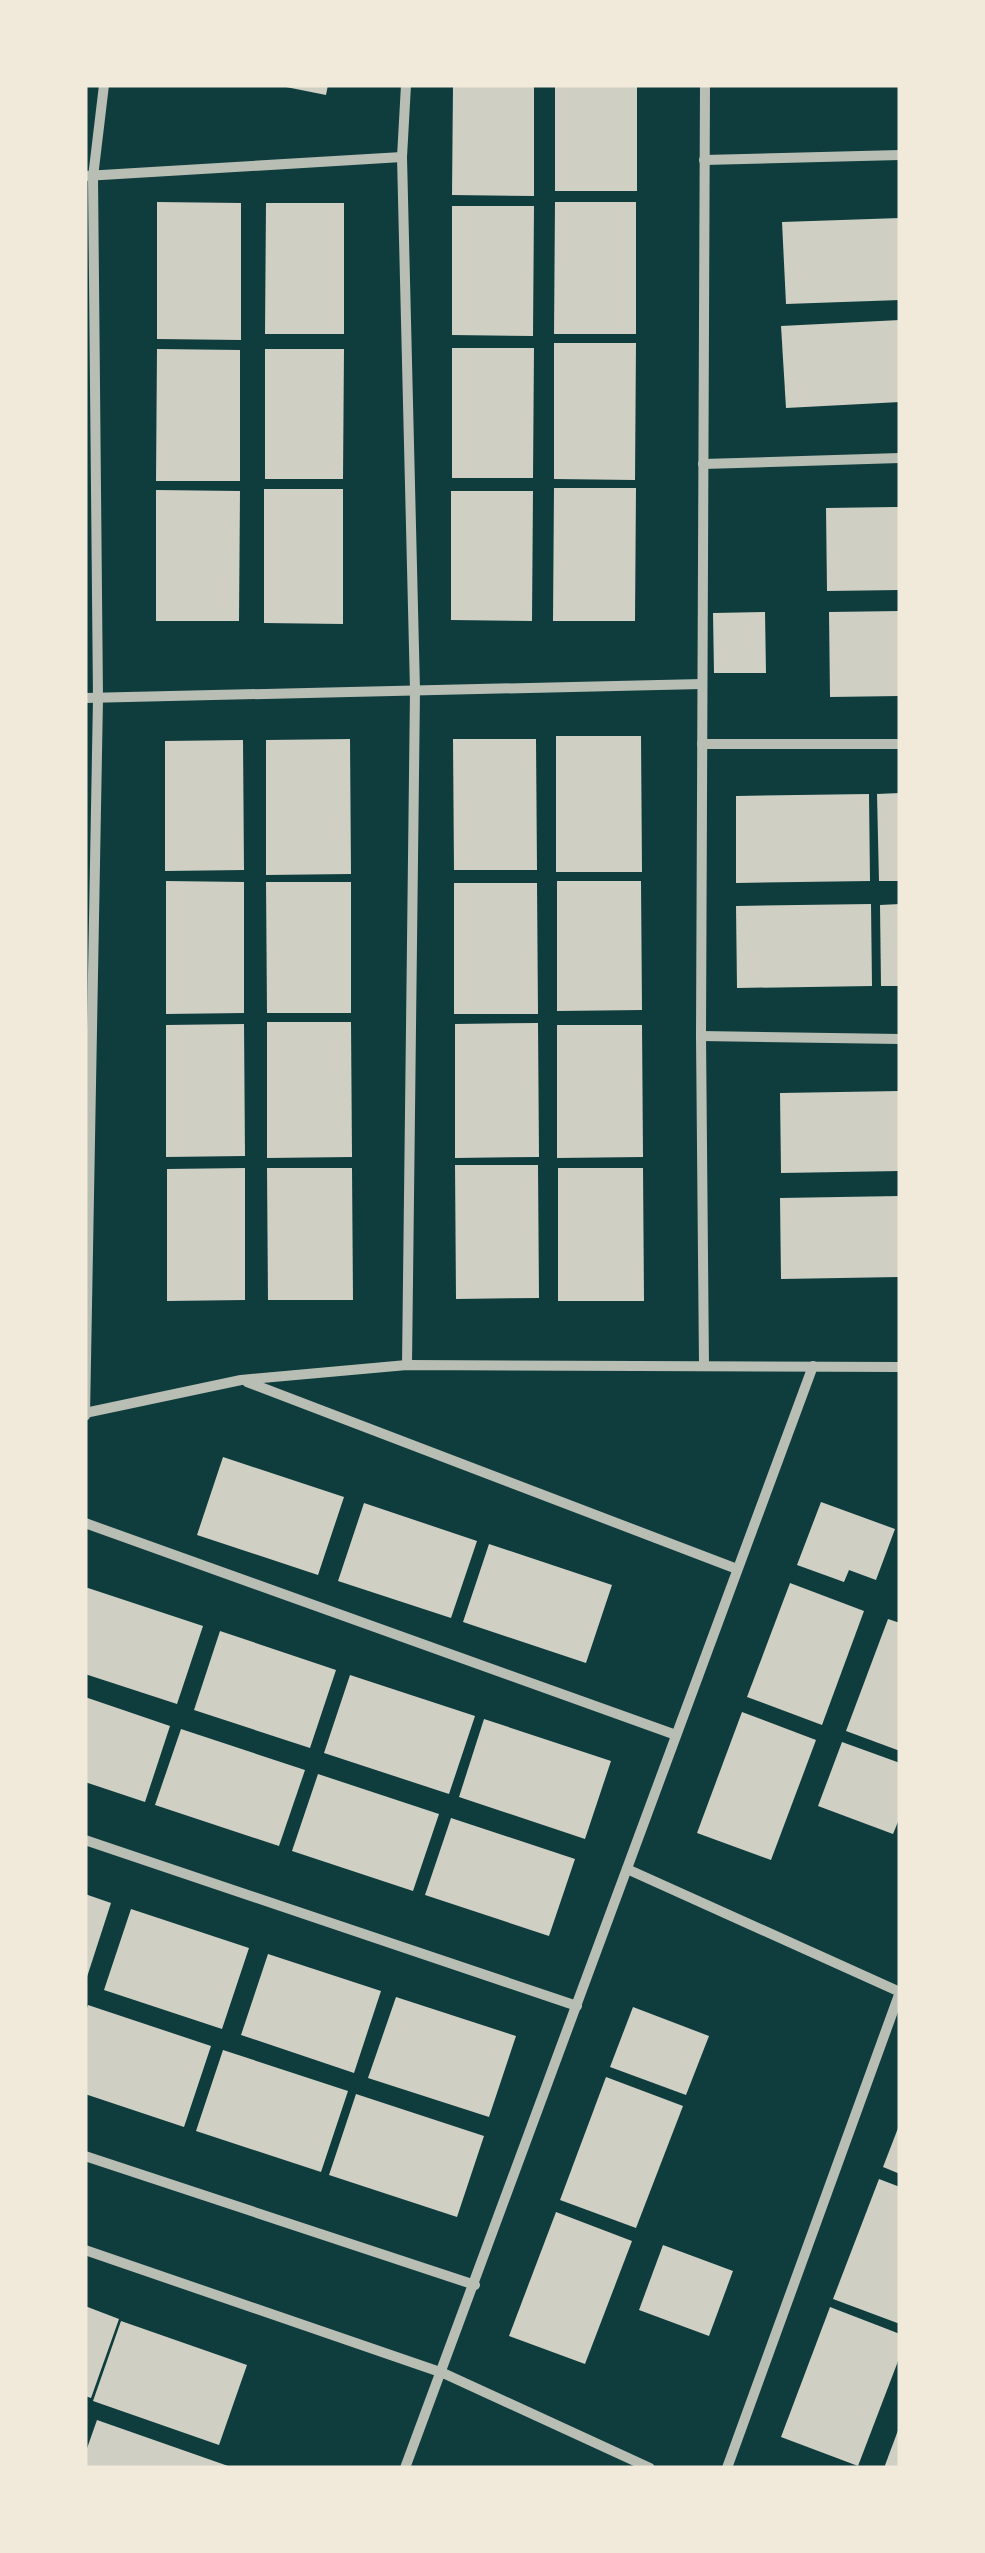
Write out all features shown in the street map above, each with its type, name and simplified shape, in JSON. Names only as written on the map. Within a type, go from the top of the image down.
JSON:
[{"type":"street","points":[[104,85],[89,176],[98,698],[85,1414],[241,1380],[407,1366],[900,1366]]},
{"type":"street","points":[[406,85],[402,157],[415,690],[407,1366]]},
{"type":"street","points":[[704,1366],[700,1036],[705,85]]},
{"type":"street","points":[[704,160],[900,156]]},
{"type":"street","points":[[89,176],[402,157]]},
{"type":"street","points":[[702,464],[900,458]]},
{"type":"street","points":[[85,698],[702,684]]},
{"type":"street","points":[[702,744],[900,744]]},
{"type":"street","points":[[700,1036],[900,1039]]},
{"type":"street","points":[[405,2468],[813,1366]]},
{"type":"street","points":[[241,1380],[737,1569]]},
{"type":"street","points":[[85,1523],[676,1734]]},
{"type":"street","points":[[85,1840],[577,2006]]},
{"type":"street","points":[[627,1869],[900,1992],[727,2468]]},
{"type":"street","points":[[85,2156],[474,2285]]},
{"type":"street","points":[[85,2250],[442,2373],[650,2468]]},
{"type":"building","points":[[276,85],[328,85],[326,95]]},
{"type":"building","points":[[453,85],[534,85],[534,196],[452,195]]},
{"type":"building","points":[[555,85],[637,85],[637,191],[555,191]]},
{"type":"building","points":[[157,202],[241,203],[241,340],[157,339]]},
{"type":"building","points":[[555,202],[636,202],[636,334],[554,334]]},
{"type":"building","points":[[266,203],[344,203],[344,334],[265,334]]},
{"type":"building","points":[[452,206],[534,206],[533,336],[452,335]]},
{"type":"building","points":[[900,218],[900,300],[786,304],[782,222]]},
{"type":"building","points":[[900,320],[900,402],[786,408],[781,326]]},
{"type":"building","points":[[554,343],[636,343],[635,480],[554,479]]},
{"type":"building","points":[[452,348],[534,348],[533,478],[452,478]]},
{"type":"building","points":[[157,349],[240,350],[240,481],[156,481]]},
{"type":"building","points":[[265,349],[344,349],[343,479],[265,479]]},
{"type":"building","points":[[554,488],[636,488],[635,621],[553,621]]},
{"type":"building","points":[[264,489],[343,489],[343,624],[264,623]]},
{"type":"building","points":[[156,490],[240,491],[239,621],[156,621]]},
{"type":"building","points":[[451,491],[533,491],[532,621],[451,620]]},
{"type":"building","points":[[900,507],[900,590],[827,591],[826,508]]},
{"type":"building","points":[[900,611],[900,696],[830,697],[829,612]]},
{"type":"building","points":[[765,612],[766,673],[714,673],[713,613]]},
{"type":"building","points":[[556,736],[641,736],[642,872],[556,872]]},
{"type":"building","points":[[350,739],[351,874],[266,875],[266,740]]},
{"type":"building","points":[[453,739],[536,739],[537,870],[454,870]]},
{"type":"building","points":[[243,740],[244,870],[165,871],[165,741]]},
{"type":"building","points":[[900,793],[900,881],[879,881],[877,794]]},
{"type":"building","points":[[869,794],[870,881],[736,883],[736,796]]},
{"type":"building","points":[[166,881],[244,882],[244,1013],[166,1014]]},
{"type":"building","points":[[557,881],[641,881],[642,1010],[557,1011]]},
{"type":"building","points":[[266,882],[351,882],[351,1013],[267,1013]]},
{"type":"building","points":[[454,883],[537,883],[538,1014],[454,1014]]},
{"type":"building","points":[[871,904],[872,986],[737,988],[736,906]]},
{"type":"building","points":[[900,904],[900,986],[881,986],[880,905]]},
{"type":"building","points":[[267,1022],[351,1022],[352,1157],[267,1158]]},
{"type":"building","points":[[538,1023],[539,1157],[455,1158],[455,1024]]},
{"type":"building","points":[[244,1024],[245,1156],[166,1157],[166,1025]]},
{"type":"building","points":[[557,1025],[642,1025],[643,1157],[557,1158]]},
{"type":"building","points":[[900,1091],[900,1171],[781,1173],[780,1093]]},
{"type":"building","points":[[455,1165],[538,1165],[539,1298],[456,1299]]},
{"type":"building","points":[[245,1168],[245,1300],[167,1301],[167,1169]]},
{"type":"building","points":[[267,1168],[352,1168],[353,1300],[268,1300]]},
{"type":"building","points":[[558,1168],[643,1168],[644,1301],[558,1301]]},
{"type":"building","points":[[900,1196],[900,1277],[781,1279],[780,1198]]},
{"type":"building","points":[[223,1457],[344,1497],[318,1575],[197,1535]]},
{"type":"building","points":[[821,1502],[895,1529],[876,1580],[849,1570],[844,1582],[797,1565]]},
{"type":"building","points":[[364,1503],[477,1541],[451,1618],[338,1581]]},
{"type":"building","points":[[489,1544],[612,1585],[586,1663],[463,1622]]},
{"type":"building","points":[[790,1583],[864,1611],[822,1725],[747,1697]]},
{"type":"building","points":[[85,1587],[203,1626],[177,1704],[85,1674]]},
{"type":"building","points":[[888,1619],[900,1623],[900,1751],[846,1731]]},
{"type":"building","points":[[220,1631],[336,1670],[310,1748],[194,1710]]},
{"type":"building","points":[[350,1675],[475,1716],[449,1794],[324,1753]]},
{"type":"building","points":[[85,1697],[170,1726],[145,1802],[85,1782]]},
{"type":"building","points":[[742,1712],[816,1740],[771,1860],[697,1833]]},
{"type":"building","points":[[484,1719],[611,1761],[585,1839],[459,1797]]},
{"type":"building","points":[[181,1729],[305,1770],[279,1846],[155,1805]]},
{"type":"building","points":[[842,1742],[900,1763],[900,1817],[893,1834],[818,1806]]},
{"type":"building","points":[[318,1774],[439,1814],[413,1891],[292,1851]]},
{"type":"building","points":[[451,1818],[575,1859],[549,1936],[425,1895]]},
{"type":"building","points":[[85,1894],[111,1903],[86,1980],[85,1979]]},
{"type":"building","points":[[131,1909],[249,1948],[222,2029],[104,1990]]},
{"type":"building","points":[[268,1954],[381,1991],[354,2073],[241,2035]]},
{"type":"building","points":[[396,1997],[516,2036],[489,2117],[368,2078]]},
{"type":"building","points":[[88,2005],[211,2046],[184,2127],[85,2094]]},
{"type":"building","points":[[633,2007],[709,2036],[686,2095],[610,2067]]},
{"type":"building","points":[[223,2050],[348,2091],[321,2172],[196,2131]]},
{"type":"building","points":[[606,2077],[683,2106],[636,2228],[560,2200]]},
{"type":"building","points":[[356,2094],[484,2136],[457,2217],[329,2175]]},
{"type":"building","points":[[900,2123],[900,2174],[883,2167]]},
{"type":"building","points":[[879,2179],[900,2187],[900,2324],[833,2299]]},
{"type":"building","points":[[556,2212],[632,2241],[585,2364],[509,2336]]},
{"type":"building","points":[[663,2245],[733,2271],[709,2336],[639,2310]]},
{"type":"building","points":[[85,2306],[119,2319],[91,2398],[85,2396]]},
{"type":"building","points":[[830,2307],[900,2334],[900,2356],[858,2466],[781,2437]]},
{"type":"building","points":[[121,2321],[247,2365],[219,2445],[93,2401]]},
{"type":"building","points":[[97,2420],[231,2468],[85,2468],[85,2454]]},
{"type":"building","points":[[900,2425],[900,2468],[884,2468]]}]
